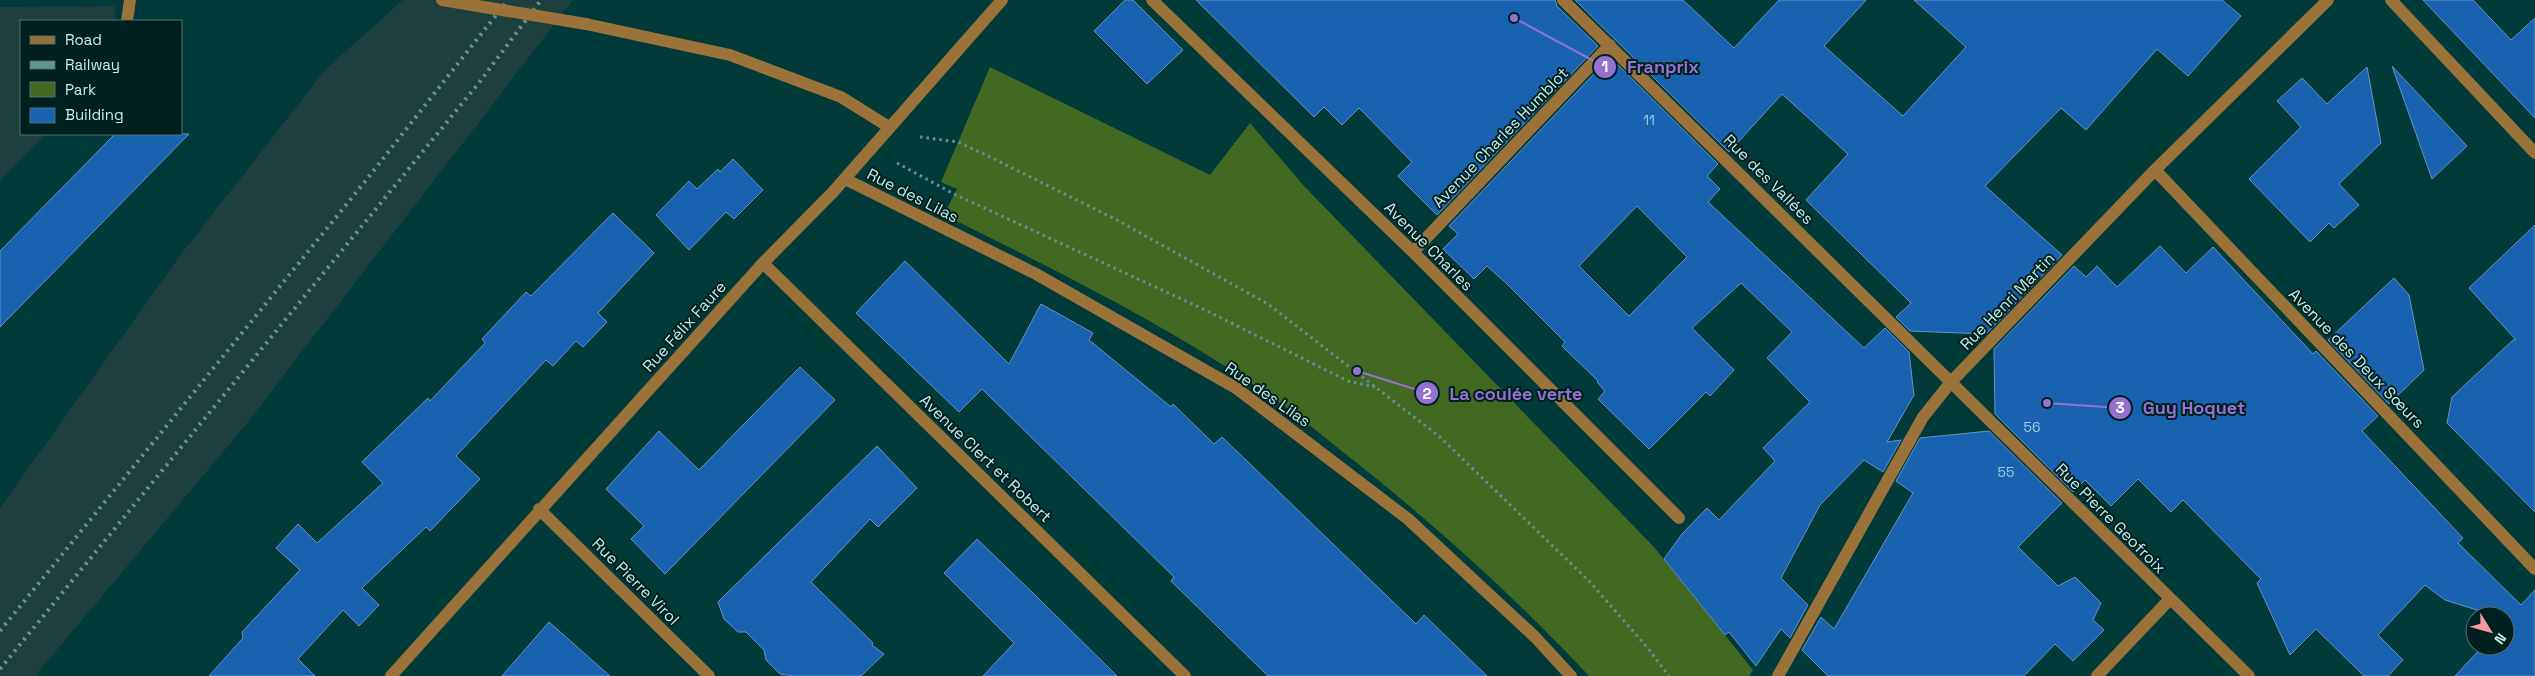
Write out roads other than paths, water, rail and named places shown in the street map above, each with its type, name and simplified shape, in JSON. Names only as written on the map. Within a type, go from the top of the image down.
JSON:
[{"type":"street","points":[[127,20],[130,0]]},
{"type":"street","points":[[442,0],[586,24],[730,56],[840,97],[889,127]]},
{"type":"street","name":"Rue Félix Faure","points":[[391,676],[539,509],[763,263],[845,179],[1002,0]]},
{"type":"street","name":"Avenue Charles","points":[[1152,0],[1413,252],[1680,518]]},
{"type":"street","name":"Rue des Vallées","points":[[1563,0],[1951,382]]},
{"type":"street","name":"Rue Henri Martin","points":[[1778,676],[1924,417],[1951,382],[2155,170],[2328,0]]},
{"type":"street","points":[[2391,0],[2535,153]]},
{"type":"street","name":"Avenue Charles Humblot","points":[[1413,252],[1610,45]]},
{"type":"street","name":"Avenue des Deux Sœurs","points":[[2155,170],[2535,569]]},
{"type":"street","name":"Rue des Lilas","points":[[845,179],[1036,274],[1236,388],[1408,519],[1535,637],[1571,676]]},
{"type":"street","name":"Avenue Clert et Robert","points":[[763,263],[1185,676]]},
{"type":"street","name":"Rue Pierre Geofroix","points":[[1951,382],[2249,676]]},
{"type":"street","name":"Rue Pierre Virol","points":[[539,509],[709,676]]},
{"type":"street","points":[[2096,676],[2170,599]]},
{"type":"railway","points":[[0,631],[363,184],[508,0]]},
{"type":"railway","points":[[0,669],[478,84],[541,0]]},
{"type":"place","name":"Franprix","points":[[1514,18]]},
{"type":"place","name":"La coulée verte","points":[[1357,371]]},
{"type":"place","name":"Guy Hoquet","points":[[2047,403]]}]
